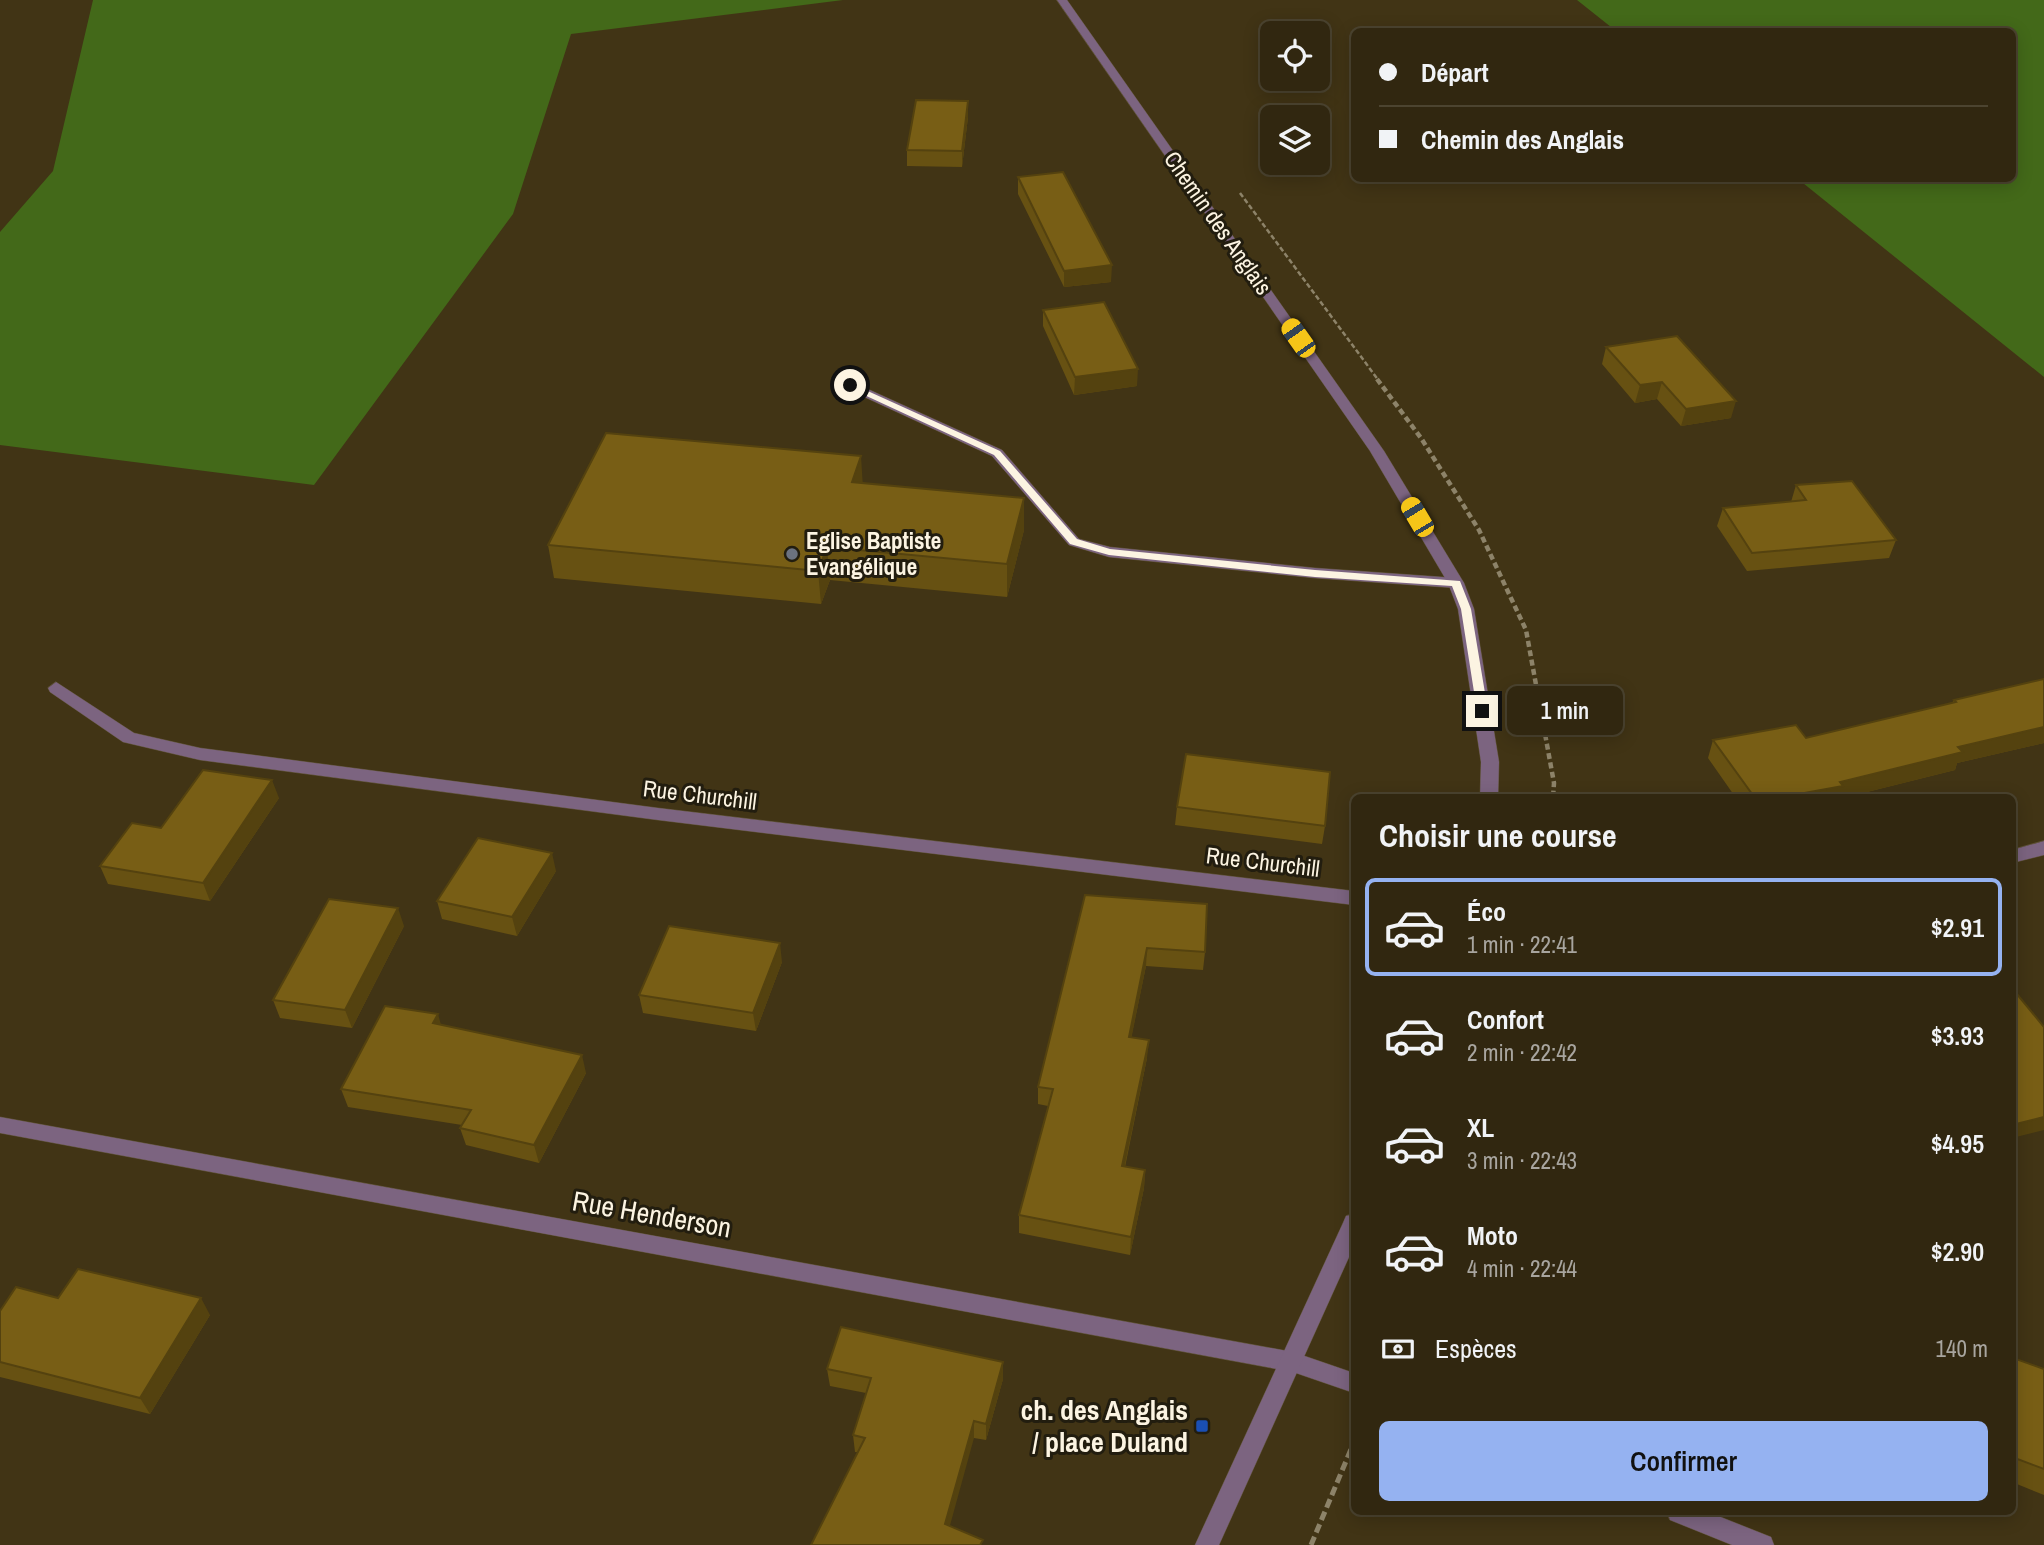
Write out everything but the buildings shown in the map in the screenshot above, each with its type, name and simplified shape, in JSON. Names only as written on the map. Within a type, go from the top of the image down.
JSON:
[{"type":"street","name":"Chemin des Anglais","points":[[1062,0],[1377,451],[1457,583],[1466,609],[1490,762],[1489,794]]},
{"type":"street","points":[[850,385],[997,453],[1074,542],[1109,552],[1315,573],[1457,583]]},
{"type":"street","name":"Rue Churchill","points":[[56,688],[129,738],[200,754],[671,816],[1351,898]]},
{"type":"street","points":[[2016,856],[2044,848]]},
{"type":"street","name":"Rue Henderson","points":[[0,1125],[1293,1362],[1351,1382]]},
{"type":"street","points":[[1207,1545],[1293,1362],[1351,1230]]},
{"type":"street","points":[[1687,1515],[1762,1545]]},
{"type":"path","points":[[1311,1545],[1351,1449]]},
{"type":"green space","points":[[93,0],[843,0],[571,34],[513,214],[314,485],[0,445],[0,232],[53,171]]},
{"type":"green space","points":[[1577,0],[2044,0],[2044,377],[1802,182],[2016,182],[2016,28],[1612,28]]},
{"type":"place","name":"Eglise Baptiste Evangélique","points":[[792,554]]},
{"type":"place","name":"ch. des Anglais / place Duland","points":[[1202,1426]]},
{"type":"route","points":[[850,385],[997,453],[1074,542],[1109,552],[1234,566],[1457,583],[1466,609],[1482,711]]}]
